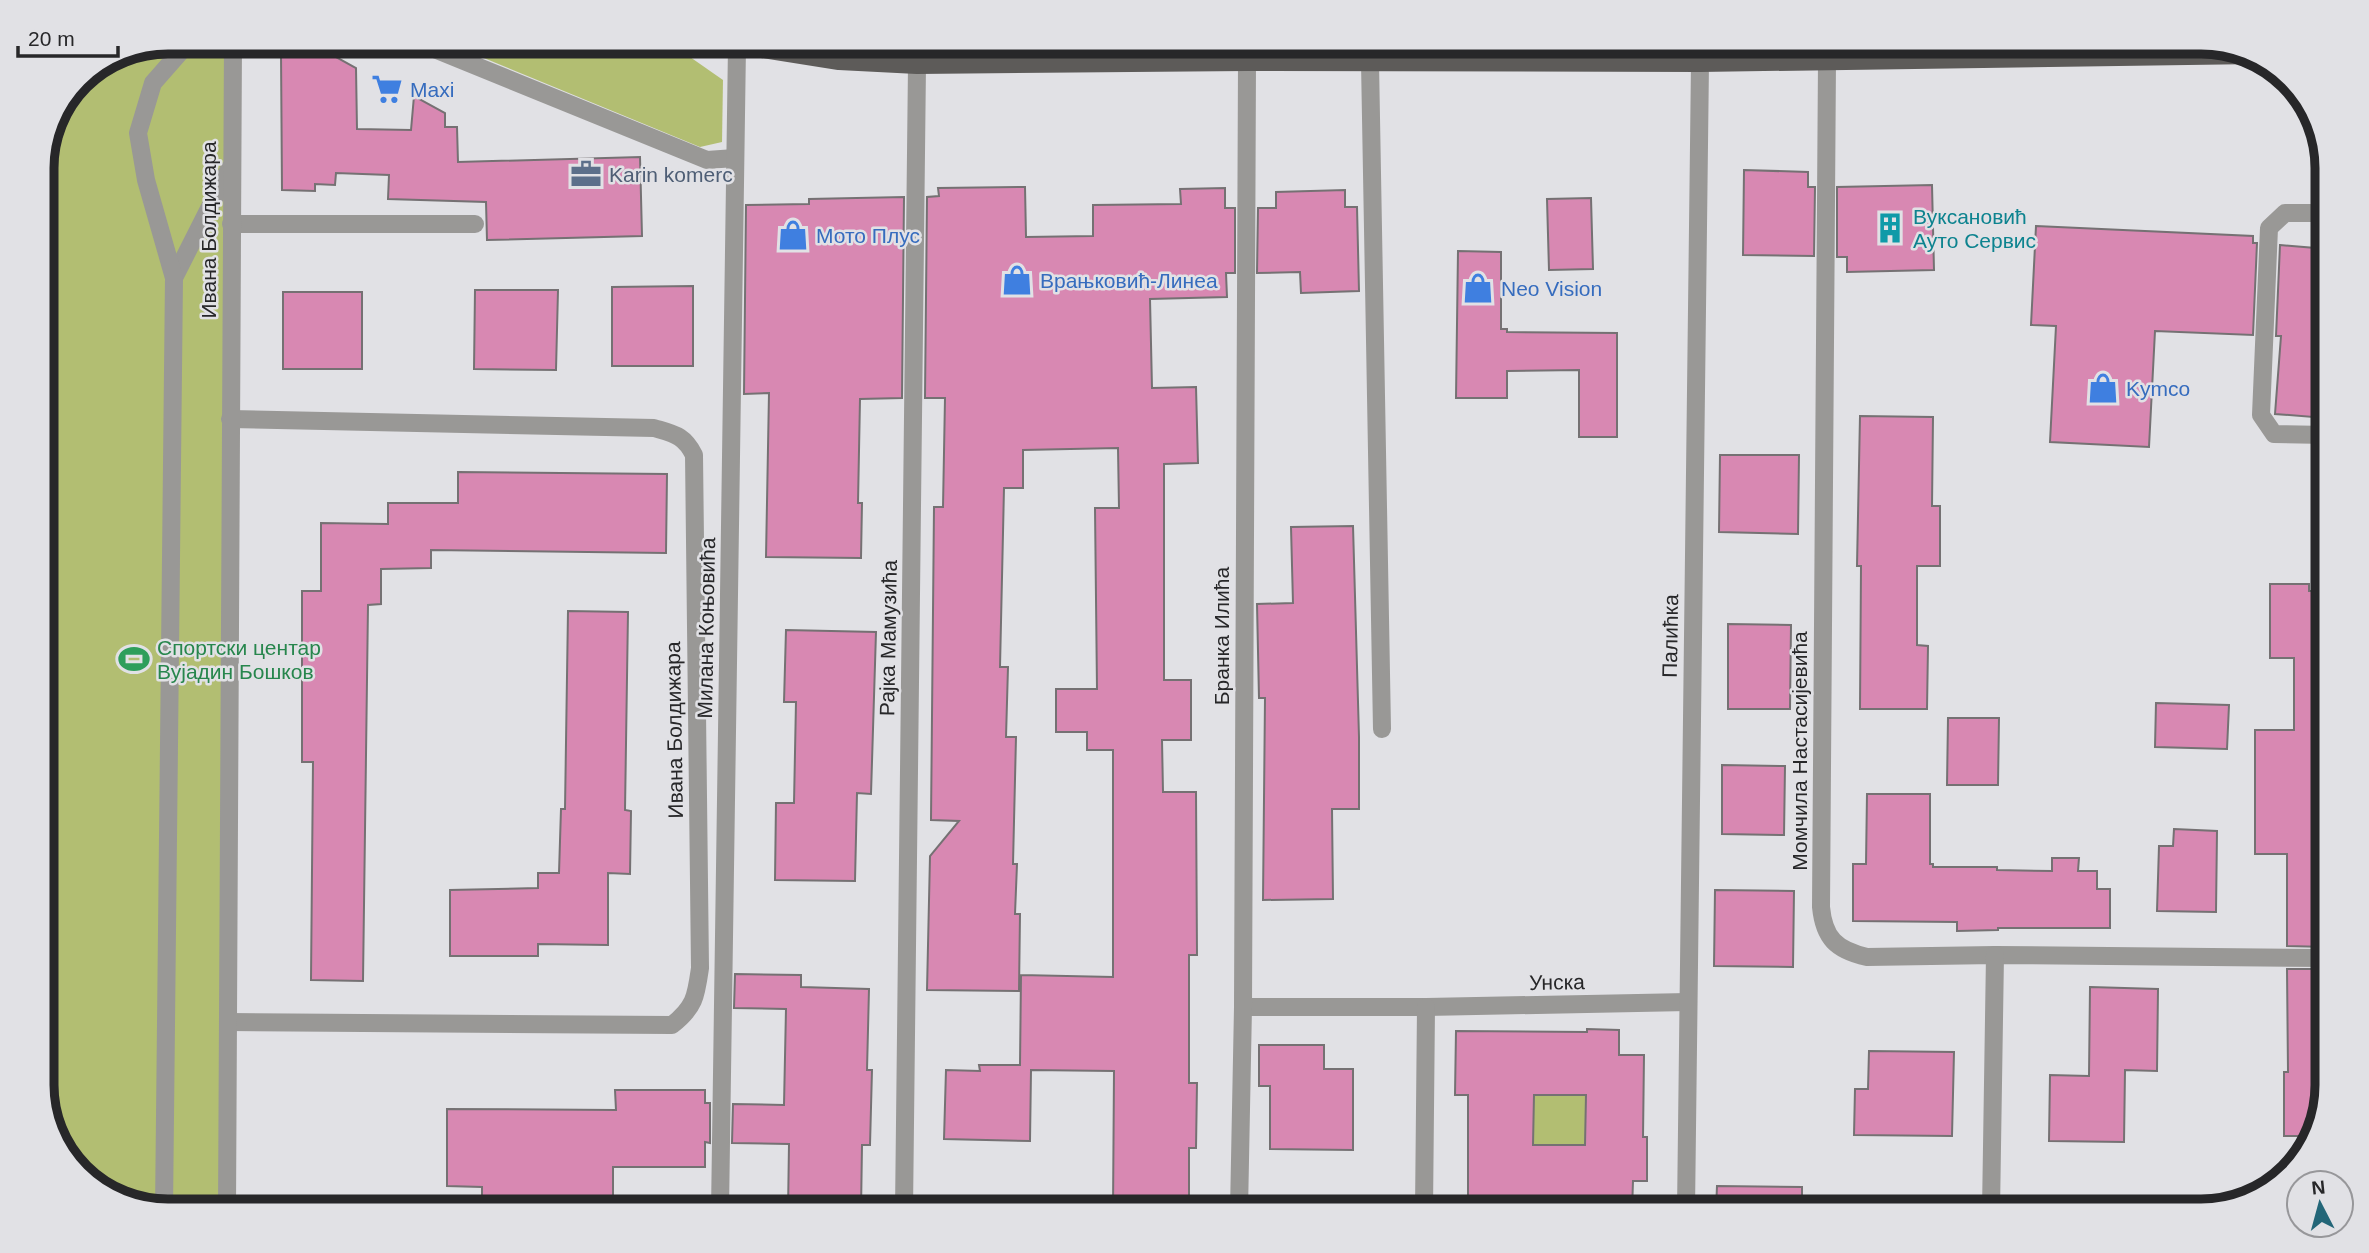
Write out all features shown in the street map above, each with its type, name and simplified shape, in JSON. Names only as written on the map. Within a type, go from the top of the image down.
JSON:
[{"type":"main road","points":[[791,54],[839,61],[917,65],[1247,61],[1700,62],[2217,55]]},
{"type":"street","points":[[164,1199],[174,278],[146,180],[138,133],[153,83],[178,54]]},
{"type":"street","name":"Ивана Болдижара","points":[[227,1199],[233,54]]},
{"type":"street","points":[[446,54],[707,160],[735,158]]},
{"type":"street","name":"Милана Коњовића","points":[[720,1199],[737,54]]},
{"type":"street","name":"Момчила Настасијевића","points":[[1827,60],[1821,893],[1823,923],[1828,936],[1851,953],[1867,957],[1995,955],[2315,958]]},
{"type":"street","name":"Бранка Илића","points":[[1240,1199],[1247,61]]},
{"type":"street","points":[[1370,62],[1382,729]]},
{"type":"street","name":"Палићка","points":[[1686,1199],[1700,62]]},
{"type":"street","name":"Рајка Мамузића","points":[[904,1199],[917,65]]},
{"type":"street","points":[[174,278],[231,164]]},
{"type":"street","points":[[2315,213],[2285,213],[2269,228],[2261,415],[2274,434],[2315,435]]},
{"type":"street","points":[[230,224],[475,225]]},
{"type":"street","name":"Ивана Болдижара","points":[[228,1022],[672,1025],[687,1013],[696,993],[700,968],[694,455],[688,443],[676,434],[654,428],[230,419]]},
{"type":"street","points":[[1991,1199],[1995,955]]},
{"type":"street","name":"Унска","points":[[1243,1007],[1688,1002]]},
{"type":"street","points":[[1424,1199],[1426,1007]]},
{"type":"green space","name":"Спортски центар Вујадин Бошков","points":[[234,54],[221,1199],[169,1199],[139,1195],[118,1187],[93,1170],[66,1135],[56,1107],[54,1092],[54,161],[66,118],[78,99],[93,83],[111,70],[146,56]]},
{"type":"green space","points":[[474,54],[677,54],[690,57],[723,80],[722,142],[700,147]]},
{"type":"green space","points":[[1555,1032],[1587,1032],[1585,1145],[1579,1145],[1533,1183],[1533,1124],[1491,1123],[1492,1095],[1554,1095]]},
{"type":"building","points":[[281,54],[331,54],[356,68],[357,129],[411,130],[414,96],[445,113],[445,127],[457,127],[458,162],[640,157],[642,236],[487,240],[486,202],[388,199],[389,175],[336,173],[335,185],[315,184],[315,191],[282,190]]},
{"type":"building","points":[[1744,170],[1808,172],[1808,187],[1815,187],[1814,256],[1743,255]]},
{"type":"building","name":"Вуксановић Ауто Сервис","points":[[1932,185],[1934,270],[1847,272],[1847,257],[1837,257],[1837,187]]},
{"type":"building","points":[[1025,187],[1026,237],[1093,236],[1093,205],[1181,204],[1180,189],[1225,188],[1225,208],[1235,208],[1235,273],[1226,273],[1227,297],[1150,299],[1152,388],[1196,387],[1198,463],[1164,464],[1164,680],[1191,680],[1191,740],[1162,740],[1163,792],[1196,792],[1197,955],[1189,955],[1189,1083],[1197,1083],[1196,1148],[1189,1148],[1189,1199],[1113,1199],[1114,1071],[1031,1070],[1030,1141],[944,1139],[946,1070],[980,1071],[979,1065],[1020,1065],[1021,975],[1113,977],[1113,750],[1087,750],[1087,732],[1056,732],[1056,689],[1097,689],[1095,508],[1119,508],[1118,448],[1023,450],[1023,488],[1004,488],[1000,667],[1008,667],[1006,737],[1016,737],[1013,864],[1017,864],[1015,914],[1020,914],[1019,991],[927,990],[930,856],[959,821],[931,820],[934,507],[943,507],[945,398],[925,398],[927,197],[939,196],[938,188]]},
{"type":"building","points":[[1345,190],[1345,207],[1357,207],[1359,291],[1301,293],[1300,272],[1257,273],[1258,208],[1276,208],[1276,192]]},
{"type":"building","points":[[904,197],[902,398],[860,399],[858,503],[862,503],[861,558],[766,557],[769,393],[744,394],[746,205],[809,204],[809,199]]},
{"type":"building","points":[[1591,198],[1593,269],[1549,270],[1547,199]]},
{"type":"building","name":"Kymco","points":[[2036,226],[2253,236],[2253,243],[2257,243],[2253,335],[2155,331],[2149,447],[2050,442],[2056,326],[2031,325]]},
{"type":"building","points":[[2280,245],[2315,248],[2313,417],[2275,414],[2281,336],[2276,336]]},
{"type":"building","points":[[1458,251],[1501,252],[1501,329],[1507,329],[1507,332],[1617,333],[1617,437],[1579,437],[1579,370],[1507,371],[1507,398],[1456,398]]},
{"type":"building","points":[[693,286],[693,366],[612,366],[612,287]]},
{"type":"building","points":[[475,290],[558,290],[556,370],[474,369]]},
{"type":"building","points":[[283,292],[362,292],[362,369],[283,369]]},
{"type":"building","points":[[1860,416],[1933,417],[1932,506],[1940,506],[1940,566],[1917,566],[1917,645],[1928,646],[1927,709],[1860,709],[1861,566],[1857,566]]},
{"type":"building","points":[[1720,455],[1799,455],[1798,534],[1719,532]]},
{"type":"building","points":[[458,472],[667,474],[666,553],[431,550],[431,568],[381,569],[381,604],[368,605],[363,981],[311,980],[313,762],[302,762],[302,591],[321,591],[321,523],[388,524],[388,503],[458,503]]},
{"type":"building","points":[[1353,526],[1359,809],[1332,809],[1333,899],[1263,900],[1265,698],[1259,698],[1257,604],[1293,603],[1291,527]]},
{"type":"building","points":[[2270,584],[2309,584],[2309,591],[2315,591],[2315,947],[2287,946],[2287,854],[2255,854],[2255,730],[2294,730],[2294,658],[2270,658]]},
{"type":"building","points":[[568,611],[628,612],[625,810],[631,811],[630,874],[608,873],[608,945],[538,944],[538,956],[450,956],[450,890],[538,888],[538,873],[559,873],[561,809],[565,809]]},
{"type":"building","points":[[1728,624],[1791,625],[1790,709],[1728,709]]},
{"type":"building","points":[[786,630],[876,632],[871,794],[857,793],[855,881],[775,880],[776,803],[794,803],[796,702],[784,702]]},
{"type":"building","points":[[2156,703],[2229,705],[2227,749],[2155,747]]},
{"type":"building","points":[[1948,718],[1999,718],[1998,785],[1947,785]]},
{"type":"building","points":[[1722,765],[1785,766],[1784,835],[1722,834]]},
{"type":"building","points":[[1867,794],[1930,794],[1930,864],[1933,864],[1933,867],[1997,867],[1997,870],[2052,871],[2052,858],[2079,858],[2078,871],[2097,871],[2097,889],[2110,889],[2110,928],[1998,928],[1957,931],[1957,922],[1853,921],[1853,864],[1866,864]]},
{"type":"building","points":[[2174,829],[2217,831],[2216,912],[2157,911],[2159,846],[2173,846]]},
{"type":"building","points":[[1715,890],[1794,891],[1793,967],[1714,966]]},
{"type":"building","points":[[2287,969],[2315,969],[2314,1099],[2302,1136],[2284,1136],[2284,1072],[2288,1072]]},
{"type":"building","points":[[735,974],[801,975],[801,987],[869,989],[867,1070],[872,1070],[870,1145],[862,1145],[861,1199],[788,1199],[789,1144],[732,1143],[733,1104],[784,1105],[786,1009],[734,1008]]},
{"type":"building","points":[[2090,987],[2158,989],[2157,1071],[2125,1070],[2124,1142],[2049,1141],[2050,1075],[2089,1076]]},
{"type":"building","points":[[1619,1030],[1619,1055],[1644,1055],[1643,1137],[1647,1137],[1647,1181],[1633,1181],[1632,1199],[1468,1199],[1468,1095],[1455,1095],[1456,1031]],"holes":[[[1534,1095],[1586,1095],[1585,1145],[1533,1145]]]},
{"type":"building","points":[[1259,1045],[1324,1045],[1324,1069],[1353,1069],[1353,1150],[1270,1149],[1270,1086],[1259,1086]]},
{"type":"building","points":[[1869,1051],[1954,1052],[1952,1136],[1854,1135],[1855,1089],[1868,1089]]},
{"type":"building","points":[[615,1090],[705,1090],[705,1103],[710,1103],[710,1143],[705,1142],[705,1167],[613,1167],[613,1196],[482,1196],[482,1187],[447,1186],[447,1109],[616,1110]]},
{"type":"building","points":[[1717,1186],[1802,1187],[1802,1199],[1716,1199]]},
{"type":"place","name":"Maxi","points":[[387,89]]},
{"type":"place","name":"Karin komerc","points":[[586,174]]},
{"type":"place","name":"Вуксановић Ауто Сервис","points":[[1890,228]]},
{"type":"place","name":"Мото Плус","points":[[793,235]]},
{"type":"place","name":"Врањковић-Линеа","points":[[1017,280]]},
{"type":"place","name":"Neo Vision","points":[[1478,288]]},
{"type":"place","name":"Kymco","points":[[2103,388]]},
{"type":"place","name":"Спортски центар Вујадин Бошков","points":[[134,659]]}]
